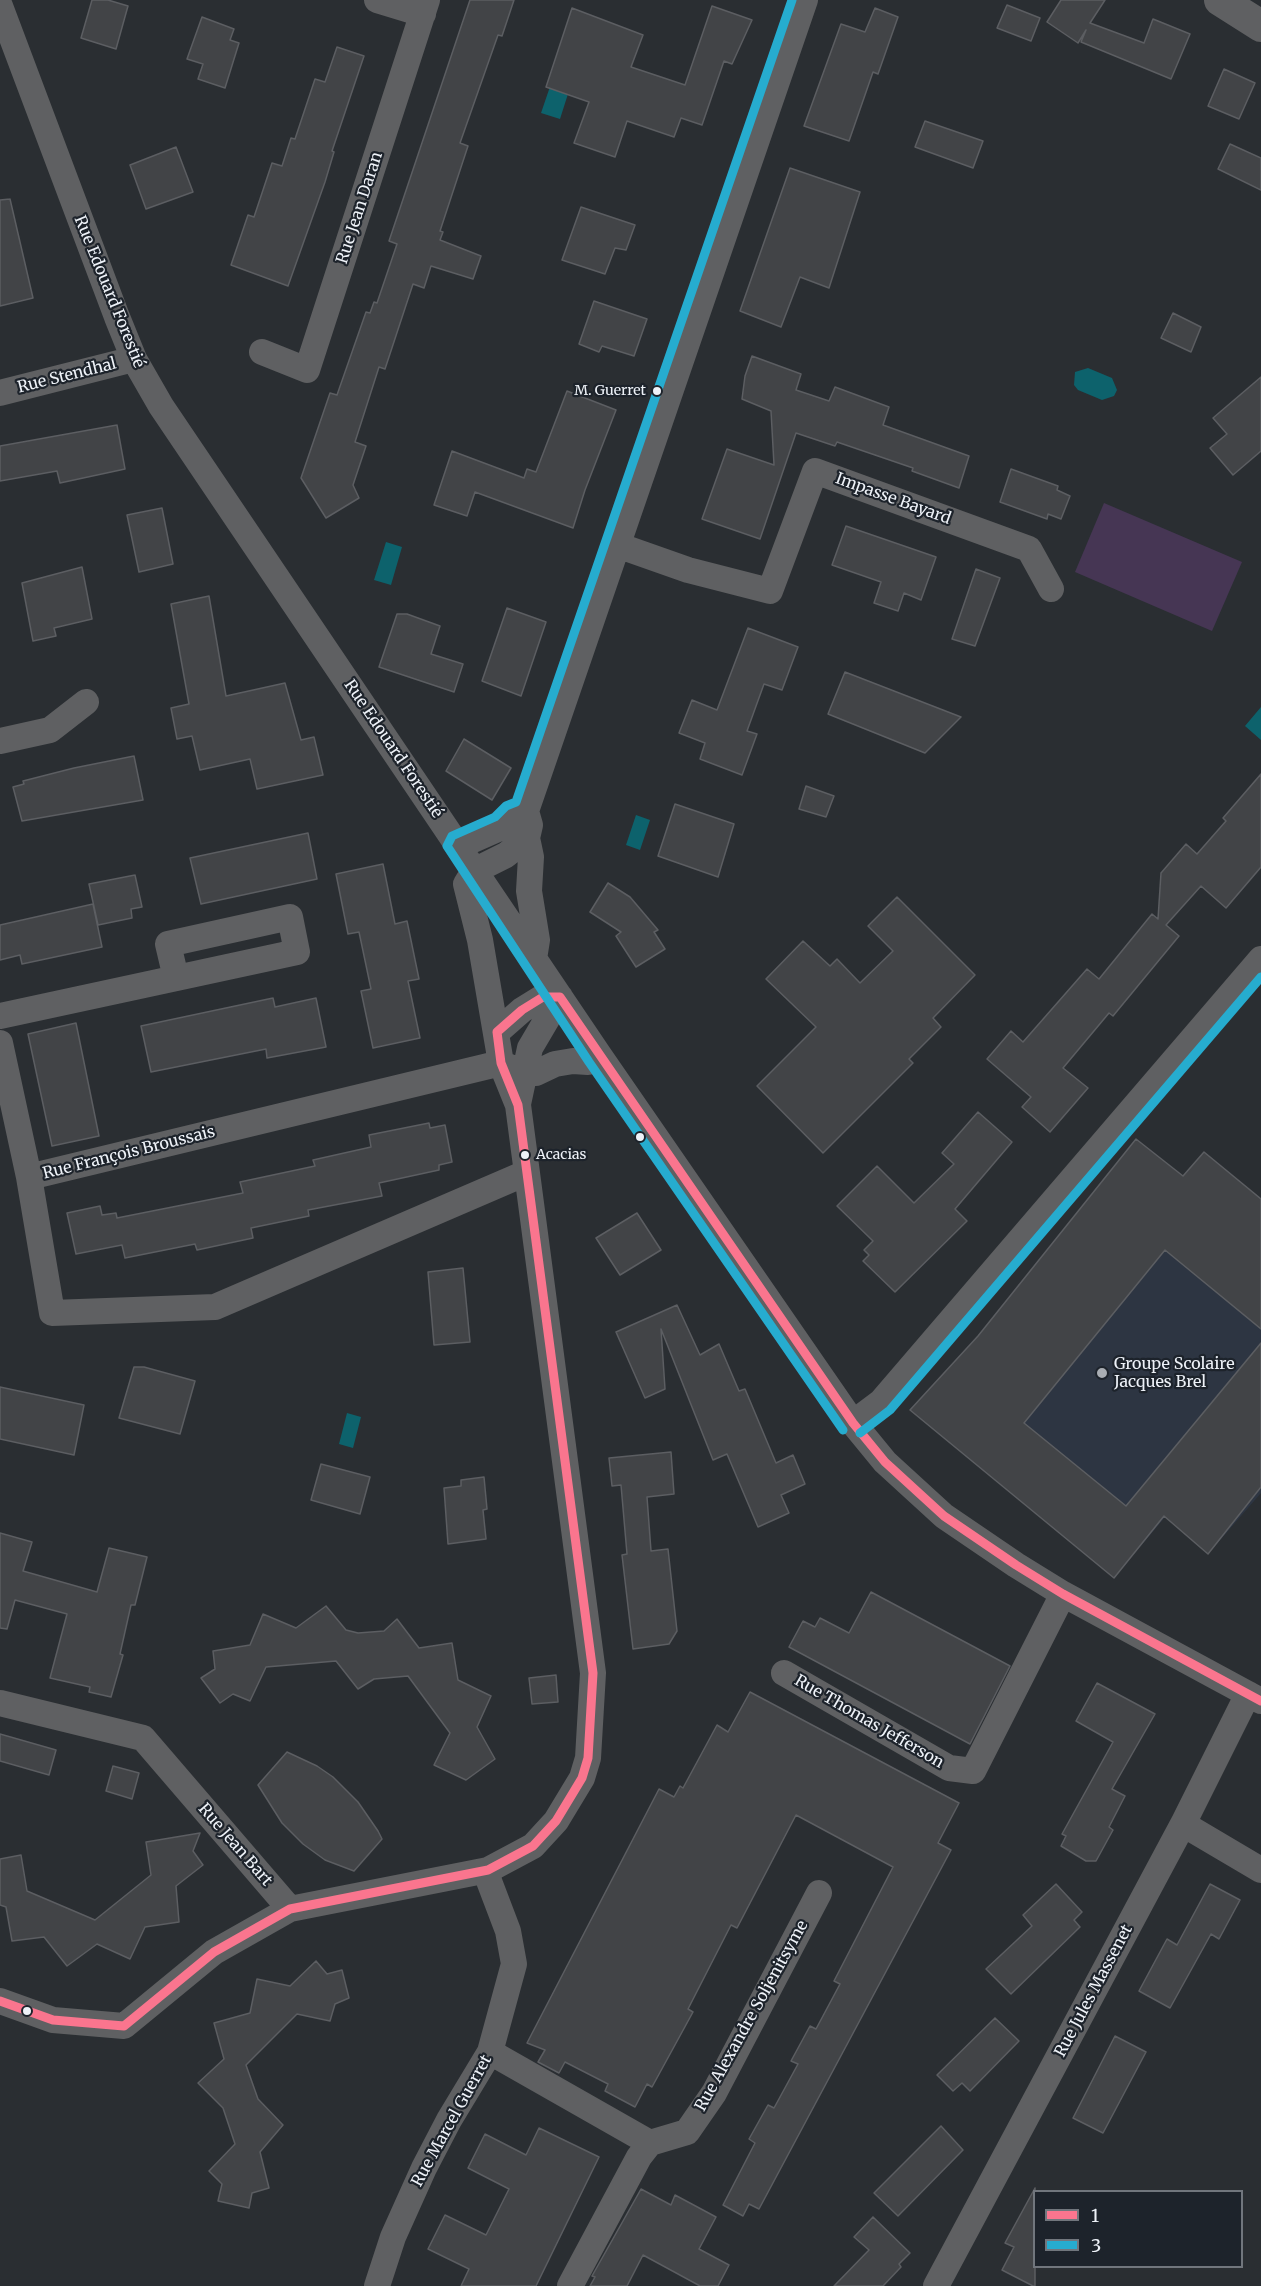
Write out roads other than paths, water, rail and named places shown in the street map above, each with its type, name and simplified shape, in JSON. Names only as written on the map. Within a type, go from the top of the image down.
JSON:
[{"type":"street","points":[[377,0],[425,7]]},
{"type":"street","points":[[534,959],[537,940],[529,891],[531,857],[527,838],[530,825],[526,811],[805,0]]},
{"type":"street","points":[[1220,0],[1261,26]]},
{"type":"street","name":"Rue Edouard Forestié","points":[[0,6],[134,359],[195,459],[459,846],[598,1055],[853,1423],[885,1462],[944,1516],[1063,1594],[1255,1697]]},
{"type":"street","name":"Rue Jean Daran","points":[[262,352],[307,370],[425,7]]},
{"type":"street","name":"Rue Stendhal","points":[[0,393],[134,359]]},
{"type":"street","name":"Impasse Bayard","points":[[617,545],[688,570],[770,591],[815,471],[1029,549],[1051,589]]},
{"type":"street","points":[[0,741],[50,730],[86,702]]},
{"type":"street","points":[[459,846],[502,827],[513,816],[526,811]]},
{"type":"street","points":[[0,2001],[53,2020],[124,2026],[214,1952],[290,1909],[488,1870],[533,1846],[556,1821],[582,1778],[588,1758],[593,1673],[518,1105],[512,1068],[497,1032],[480,940],[466,884],[474,871],[506,855],[527,838]]},
{"type":"street","points":[[853,1423],[881,1402],[1261,959]]},
{"type":"street","points":[[0,1016],[176,978]]},
{"type":"street","points":[[497,1032],[522,1010],[543,997],[560,998],[530,1048],[512,1068]]},
{"type":"street","points":[[0,1043],[29,1177]]},
{"type":"street","points":[[512,1068],[536,1073],[555,1064],[573,1060],[588,1062],[598,1055]]},
{"type":"street","name":"Rue François Broussais","points":[[512,1068],[29,1177],[52,1313],[214,1306],[526,1173]]},
{"type":"street","name":"Rue Thomas Jefferson","points":[[784,1673],[949,1768],[972,1771],[1063,1594]]},
{"type":"street","name":"Rue Jules Massenet","points":[[936,2286],[1183,1824],[1255,1697]]},
{"type":"street","name":"Rue Jean Bart","points":[[0,1703],[143,1738],[290,1909]]},
{"type":"street","points":[[1183,1824],[1261,1870]]},
{"type":"street","name":"Rue Marcel Guerret","points":[[377,2286],[393,2237],[424,2168],[449,2120],[490,2052],[514,1964],[508,1930],[489,1881],[488,1870]]},
{"type":"street","name":"Rue Alexandre Soljenitsyme","points":[[650,2144],[687,2132],[714,2093],[819,1893]]},
{"type":"street","points":[[490,2052],[650,2144],[639,2157],[570,2286]]},
{"type":"water","points":[[556,69],[574,75],[560,119],[541,113]]},
{"type":"water","points":[[1088,368],[1112,378],[1117,390],[1114,396],[1102,400],[1078,390],[1074,385],[1075,372]]},
{"type":"water","points":[[386,542],[402,547],[391,585],[374,580]]},
{"type":"water","points":[[1261,707],[1261,740],[1245,726]]},
{"type":"water","points":[[636,815],[650,820],[640,850],[626,845]]},
{"type":"water","points":[[347,1413],[361,1417],[353,1448],[339,1444]]},
{"type":"place","name":"M. Guerret","points":[[657,391]]},
{"type":"place","name":"Acacias","points":[[525,1155]]},
{"type":"place","name":"Groupe Scolaire Jacques Brel","points":[[1102,1373]]}]
